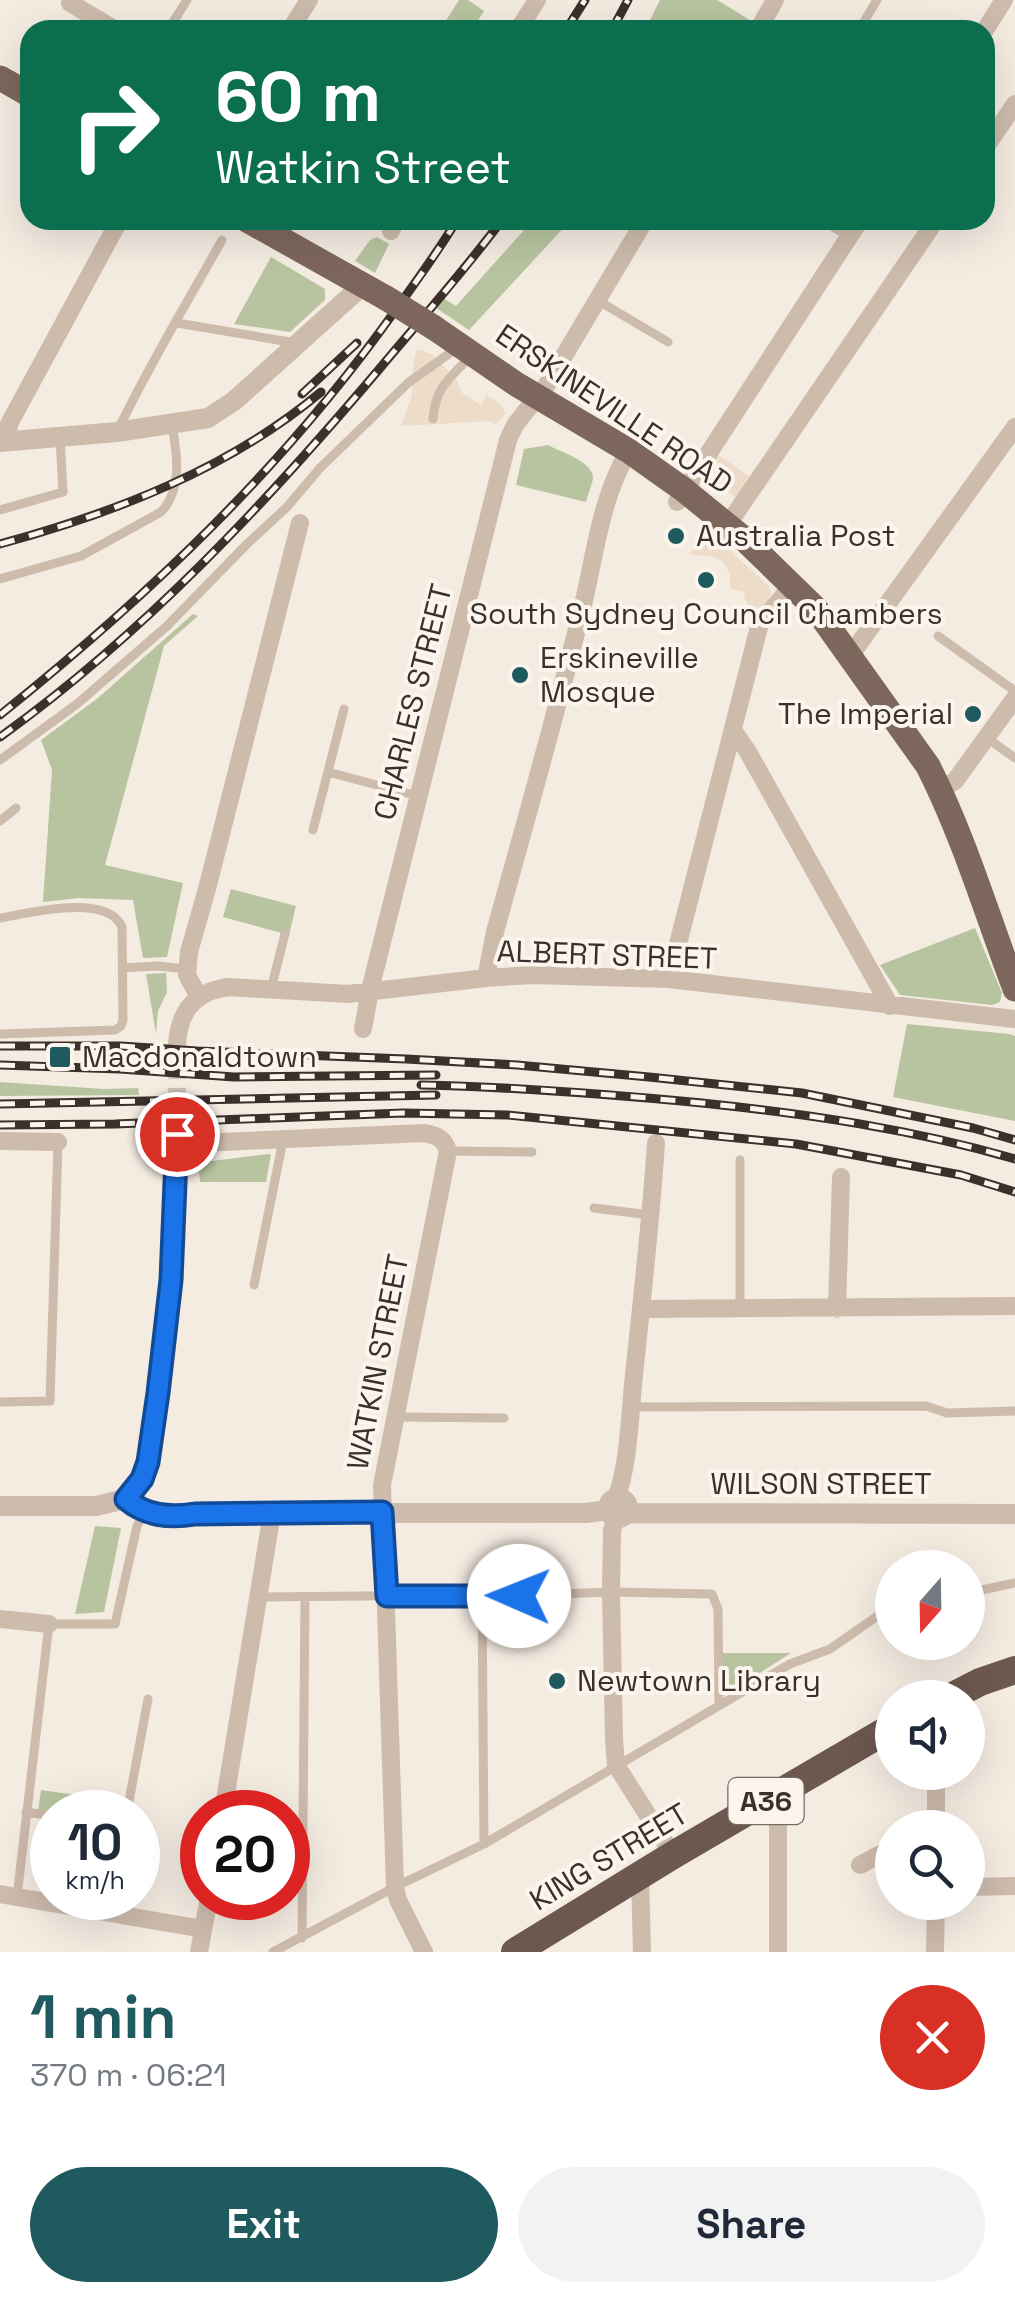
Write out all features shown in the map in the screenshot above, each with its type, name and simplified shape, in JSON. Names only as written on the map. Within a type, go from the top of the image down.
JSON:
[{"type":"highway","points":[[985,1680],[1015,1670]]},
{"type":"highway","name":"KING STREET","points":[[516,1952],[875,1738]]},
{"type":"main road","name":"ERSKINEVILLE ROAD","points":[[265,230],[433,327],[534,402]]},
{"type":"main road","name":"ERSKINEVILLE ROAD","points":[[433,327],[456,358],[534,402],[681,496],[789,588],[844,647],[940,789],[1007,939],[1015,989]]},
{"type":"street","points":[[70,1],[100,20]]},
{"type":"street","points":[[995,133],[1015,104]]},
{"type":"street","points":[[114,230],[3,441],[116,432],[208,418],[234,402],[298,344],[374,291]]},
{"type":"street","name":"CHARLES STREET","points":[[363,1030],[504,450],[514,425],[534,402],[639,230]]},
{"type":"street","points":[[681,496],[853,230]]},
{"type":"street","points":[[724,531],[929,230]]},
{"type":"street","points":[[844,647],[1015,427]]},
{"type":"street","points":[[486,978],[606,508],[624,459]]},
{"type":"street","points":[[177,1044],[181,1020],[199,998],[188,978],[191,943],[300,523]]},
{"type":"street","points":[[669,979],[760,623],[789,588]]},
{"type":"street","points":[[940,789],[956,781],[1015,697]]},
{"type":"street","points":[[733,730],[890,1006]]},
{"type":"street","name":"ALBERT STREET","points":[[199,998],[228,988],[348,994],[533,975],[669,979],[1015,1019]]},
{"type":"street","points":[[0,1506],[96,1506],[126,1499],[142,1479],[150,1448],[171,1280],[177,1139],[282,1140],[424,1133],[444,1145]]},
{"type":"street","points":[[0,1141],[58,1142]]},
{"type":"street","points":[[656,1143],[631,1406],[622,1485],[612,1530],[614,1740],[616,1765],[673,1855]]},
{"type":"street","name":"WATKIN STREET","points":[[424,1952],[395,1888],[382,1486],[444,1145]]},
{"type":"street","points":[[837,1309],[841,1177]]},
{"type":"street","points":[[641,1309],[1015,1306]]},
{"type":"street","points":[[126,1499],[144,1512]]},
{"type":"street","name":"WILSON STREET","points":[[144,1512],[179,1516],[617,1510],[1015,1514]]},
{"type":"street","points":[[227,1790],[272,1513]]},
{"type":"street","points":[[0,1619],[49,1624]]},
{"type":"street","points":[[778,1794],[778,1952]]},
{"type":"street","points":[[860,1865],[875,1857]]},
{"type":"street","points":[[640,1876],[642,1952]]},
{"type":"street","points":[[985,1883],[1015,1886]]},
{"type":"street","points":[[8,1896],[203,1930]]},
{"type":"street","points":[[199,1952],[205,1920]]},
{"type":"street","points":[[935,1952],[936,1920]]},
{"type":"lane","points":[[116,432],[142,378],[222,240]]},
{"type":"lane","points":[[597,300],[668,342]]},
{"type":"lane","points":[[177,323],[298,344]]},
{"type":"lane","points":[[433,418],[442,384],[456,358]]},
{"type":"lane","points":[[0,760],[77,704],[167,626],[408,383],[456,358]]},
{"type":"lane","points":[[0,579],[81,556],[161,512],[169,504],[175,482],[178,453],[172,425]]},
{"type":"lane","points":[[0,510],[63,492],[60,437]]},
{"type":"lane","points":[[938,636],[1015,697]]},
{"type":"lane","points":[[313,830],[344,709]]},
{"type":"lane","points":[[987,738],[1015,758]]},
{"type":"lane","points":[[328,772],[418,796]]},
{"type":"lane","points":[[0,820],[16,808]]},
{"type":"lane","points":[[0,918],[99,908],[119,920],[123,1020],[115,1030],[0,1034]]},
{"type":"lane","points":[[271,990],[285,934]]},
{"type":"lane","points":[[122,968],[187,969]]},
{"type":"lane","points":[[254,1284],[282,1140]]},
{"type":"lane","points":[[0,1402],[50,1401],[58,1142]]},
{"type":"lane","points":[[444,1145],[532,1152]]},
{"type":"lane","points":[[740,1160],[740,1310]]},
{"type":"lane","points":[[594,1208],[652,1215]]},
{"type":"lane","points":[[631,1406],[926,1406],[947,1412],[1015,1411]]},
{"type":"lane","points":[[394,1417],[504,1418]]},
{"type":"lane","points":[[8,1896],[26,1812],[49,1624],[114,1624],[136,1526],[144,1512]]},
{"type":"lane","points":[[985,1589],[1015,1583]]},
{"type":"lane","points":[[260,1597],[712,1594],[718,1610],[719,1705]]},
{"type":"lane","points":[[302,1938],[305,1596]]},
{"type":"lane","points":[[482,1597],[484,1844]]},
{"type":"lane","points":[[273,1952],[484,1844],[790,1664],[830,1649],[875,1618]]},
{"type":"lane","points":[[131,1790],[148,1700]]},
{"type":"lane","points":[[26,1812],[30,1813]]},
{"type":"green space","points":[[459,0],[468,0],[484,11],[478,20],[446,20]]},
{"type":"green space","points":[[660,0],[717,0],[750,20],[650,20]]},
{"type":"green space","points":[[524,230],[562,230],[469,330],[436,308],[443,298],[456,306]]},
{"type":"green space","points":[[377,237],[389,244],[375,273],[355,261],[370,240]]},
{"type":"green space","points":[[271,257],[325,289],[325,300],[290,332],[234,324]]},
{"type":"green space","points":[[548,445],[582,462],[592,472],[586,502],[516,485],[524,449]]},
{"type":"green space","points":[[193,614],[198,616],[164,646],[105,865],[183,883],[167,957],[143,958],[133,900],[79,898],[43,902],[52,770],[41,740],[98,698]]},
{"type":"green space","points":[[231,889],[296,906],[289,935],[223,917]]},
{"type":"green space","points":[[975,928],[1002,993],[1000,1002],[992,1005],[900,995],[880,965]]},
{"type":"green space","points":[[166,973],[167,992],[158,1011],[156,1034],[146,974]]},
{"type":"green space","points":[[907,1024],[1015,1036],[1015,1121],[893,1097]]},
{"type":"green space","points":[[0,1082],[138,1088],[139,1095],[0,1096]]},
{"type":"green space","points":[[269,1154],[266,1182],[200,1182],[199,1171],[204,1162]]},
{"type":"green space","points":[[95,1526],[121,1528],[104,1612],[75,1614]]},
{"type":"green space","points":[[722,1653],[791,1653],[724,1696]]},
{"type":"shaded area","points":[[417,349],[433,355],[456,379],[462,393],[482,406],[486,394],[504,408],[505,415],[495,425],[490,421],[401,426],[412,395]]},
{"type":"shaded area","points":[[718,455],[752,478],[738,499],[704,474]]},
{"type":"shaded area","points":[[698,543],[729,550],[769,586],[771,594],[762,608],[750,607],[745,592],[730,589],[730,574],[723,562],[689,554]]},
{"type":"tunnel","points":[[177,1045],[177,1133]]},
{"type":"railway","points":[[572,20],[585,0]]},
{"type":"railway","points":[[617,20],[628,0]]},
{"type":"railway","points":[[0,715],[110,623],[262,474],[354,366],[450,230]]},
{"type":"railway","points":[[0,737],[105,654],[249,516],[381,367],[494,230]]},
{"type":"railway","points":[[302,394],[357,343]]},
{"type":"railway","points":[[0,544],[85,518],[169,485],[248,444],[321,392]]},
{"type":"railway","points":[[0,1046],[121,1046],[406,1059],[649,1077],[802,1093],[1015,1140]]},
{"type":"railway","points":[[0,1065],[234,1077],[436,1075]]},
{"type":"railway","points":[[421,1085],[597,1094],[781,1112],[899,1131],[1015,1159]]},
{"type":"railway","points":[[0,1104],[436,1095]]},
{"type":"railway","points":[[0,1125],[403,1113],[507,1115],[796,1144],[961,1175],[1015,1192]]},
{"type":"place","name":"Australia Post","points":[[676,536]]},
{"type":"place","name":"South Sydney Council Chambers","points":[[706,580]]},
{"type":"place","name":"Erskineville Mosque","points":[[520,675]]},
{"type":"place","name":"The Imperial","points":[[973,714]]},
{"type":"place","name":"Macdonaldtown","points":[[60,1057]]},
{"type":"place","name":"Newtown Library","points":[[557,1681]]},
{"type":"route","points":[[177,1134],[171,1280],[158,1393],[148,1462],[142,1479],[126,1499],[144,1512],[164,1516],[382,1512],[387,1596],[519,1596]]}]
